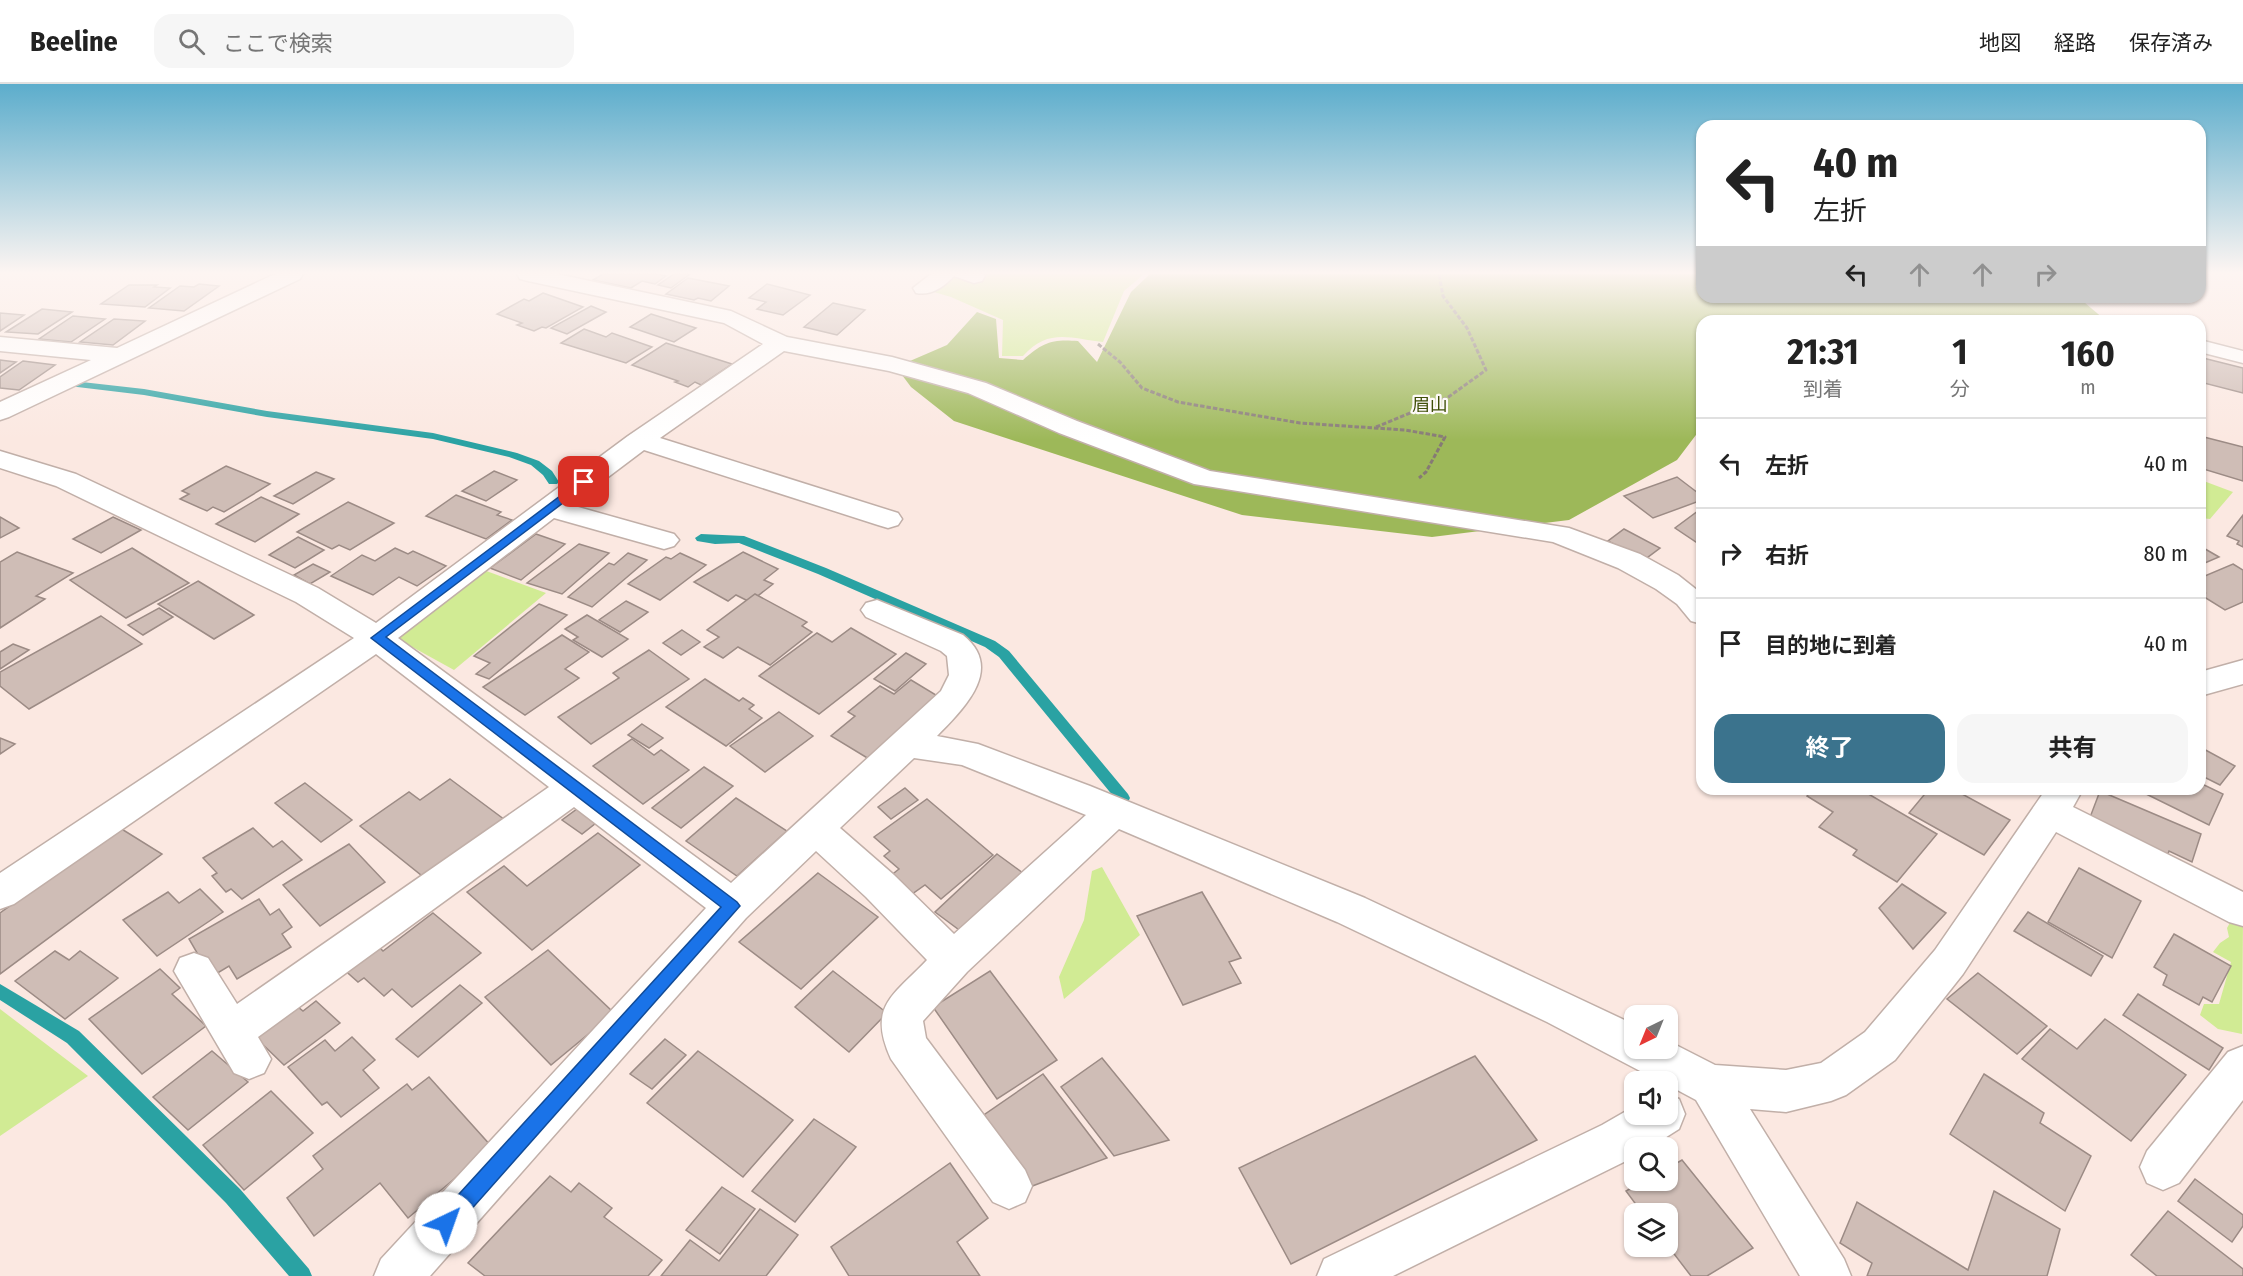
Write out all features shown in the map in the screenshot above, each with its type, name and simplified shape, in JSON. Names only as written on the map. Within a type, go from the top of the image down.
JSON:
[{"type":"street","points":[[0,412],[173,330]]},
{"type":"street","points":[[754,330],[780,343],[892,364],[977,388],[1068,427],[1204,478],[1559,534],[1629,561],[1667,582],[1688,597],[1696,607]]},
{"type":"street","points":[[0,893],[377,638],[640,440],[780,343]]},
{"type":"street","points":[[0,344],[119,355]]},
{"type":"street","points":[[640,440],[888,519]]},
{"type":"street","points":[[0,459],[66,480],[307,596],[377,638],[732,906]]},
{"type":"street","points":[[767,480],[790,463]]},
{"type":"street","points":[[833,502],[855,483]]},
{"type":"street","points":[[549,508],[664,540]]},
{"type":"street","points":[[398,1276],[732,906],[954,698],[965,675],[963,652],[952,643],[877,610]]},
{"type":"street","points":[[2206,682],[2243,672]]},
{"type":"street","points":[[907,744],[966,753],[1114,811],[1351,910],[1624,1040]]},
{"type":"street","points":[[194,971],[240,1045],[575,787]]},
{"type":"street","points":[[1661,1059],[1711,1085],[1786,1091],[1831,1081],[1880,1046],[1949,962],[2058,800],[2243,910]]},
{"type":"street","points":[[1009,1186],[906,1045],[901,1016],[953,960],[1114,811]]},
{"type":"street","points":[[816,829],[880,886],[953,960]]},
{"type":"street","points":[[2163,1167],[2243,1066]]},
{"type":"street","points":[[1678,1105],[1711,1085]]},
{"type":"street","points":[[1711,1085],[1827,1276]]},
{"type":"street","points":[[1341,1276],[1618,1141],[1645,1125]]},
{"type":"lane","points":[[2206,348],[2243,357]]},
{"type":"path","points":[[1374,428],[1447,398],[1486,370],[1468,330]]},
{"type":"path","points":[[1098,344],[1120,362],[1142,388],[1178,402],[1300,423],[1405,430],[1444,437],[1426,472],[1380,507]]},
{"type":"green space","name":"眉山","points":[[961,330],[997,330],[999,358],[1023,360],[1048,343],[1078,341],[1097,362],[1113,330],[1696,330],[1696,435],[1677,460],[1569,520],[1432,537],[1242,515],[954,421],[911,387],[896,367],[947,345]]},
{"type":"green space","points":[[1003,330],[1108,330],[1103,342],[1069,337],[1050,338],[1032,347],[1023,356],[1002,356]]},
{"type":"green space","points":[[2206,482],[2233,492],[2210,519],[2206,519]]},
{"type":"green space","points":[[481,569],[546,593],[454,670],[400,638],[404,628]]},
{"type":"green space","points":[[1102,867],[1140,935],[1064,999],[1059,977],[1084,920],[1092,871]]},
{"type":"green space","points":[[2232,919],[2243,919],[2242,1034],[2218,1029],[2200,1015],[2204,1004],[2219,1004],[2231,962],[2213,952],[2229,937],[2227,928]]},
{"type":"green space","points":[[0,1009],[88,1076],[0,1136]]},
{"type":"building","points":[[10,330],[45,330],[38,334],[6,332]]},
{"type":"building","points":[[53,330],[89,330],[71,342],[39,339]]},
{"type":"building","points":[[98,330],[133,330],[113,345],[80,342]]},
{"type":"building","points":[[555,330],[575,330],[567,334]]},
{"type":"building","points":[[586,330],[606,337],[612,333],[652,347],[626,363],[561,343]]},
{"type":"building","points":[[638,330],[693,330],[674,342]]},
{"type":"building","points":[[815,330],[843,330],[837,335]]},
{"type":"building","points":[[666,343],[732,364],[701,385],[695,382],[688,387],[675,382],[678,381],[632,365]]},
{"type":"building","points":[[2206,359],[2243,368],[2243,393],[2206,384]]},
{"type":"building","points":[[0,360],[16,362],[0,373]]},
{"type":"building","points":[[23,361],[55,365],[19,390],[0,388],[0,377]]},
{"type":"building","points":[[2206,438],[2243,447],[2243,481],[2206,470]]},
{"type":"building","points":[[226,466],[270,484],[224,512],[213,507],[207,511],[180,499],[189,494],[182,491]]},
{"type":"building","points":[[494,471],[517,480],[486,501],[462,491]]},
{"type":"building","points":[[316,472],[334,479],[293,504],[274,496]]},
{"type":"building","points":[[1677,477],[1696,491],[1696,502],[1653,518],[1624,496]]},
{"type":"building","points":[[456,495],[501,512],[497,515],[512,520],[486,539],[426,516]]},
{"type":"building","points":[[261,497],[299,514],[255,542],[216,524]]},
{"type":"building","points":[[348,502],[394,523],[350,550],[339,545],[332,549],[297,532]]},
{"type":"building","points":[[1696,512],[1696,542],[1675,528]]},
{"type":"building","points":[[2243,515],[2243,547],[2237,544],[2239,541],[2227,536]]},
{"type":"building","points":[[0,517],[19,528],[0,538]]},
{"type":"building","points":[[113,517],[141,530],[101,553],[73,539]]},
{"type":"building","points":[[1624,529],[1660,548],[1644,560],[1608,541]]},
{"type":"building","points":[[536,534],[565,544],[521,580],[490,568]]},
{"type":"building","points":[[298,537],[324,550],[295,568],[269,555]]},
{"type":"building","points":[[579,544],[609,553],[562,594],[527,583]]},
{"type":"building","points":[[132,548],[189,583],[126,618],[70,580]]},
{"type":"building","points":[[395,548],[408,554],[413,551],[446,566],[417,586],[399,577],[373,595],[331,576],[362,555],[375,561]]},
{"type":"building","points":[[2206,549],[2219,557],[2206,562]]},
{"type":"building","points":[[17,552],[73,573],[36,596],[45,599],[0,628],[0,562]]},
{"type":"building","points":[[743,552],[778,569],[764,580],[773,584],[750,602],[736,595],[728,601],[694,582]]},
{"type":"building","points":[[628,553],[647,560],[592,607],[568,597],[609,563],[614,565]]},
{"type":"building","points":[[680,553],[706,565],[660,600],[628,584],[666,557],[671,559]]},
{"type":"building","points":[[313,564],[330,572],[310,584],[294,575]]},
{"type":"building","points":[[2233,564],[2243,570],[2243,602],[2225,610],[2206,598],[2206,575]]},
{"type":"building","points":[[198,581],[254,615],[214,639],[158,604]]},
{"type":"building","points":[[755,594],[807,622],[802,626],[812,632],[770,665],[738,647],[723,658],[704,647],[719,637],[707,630]]},
{"type":"building","points":[[626,601],[648,612],[620,632],[599,620]]},
{"type":"building","points":[[539,604],[567,615],[489,679],[476,674],[490,663],[474,656]]},
{"type":"building","points":[[159,608],[173,617],[143,635],[128,625]]},
{"type":"building","points":[[587,615],[628,639],[602,657],[573,640],[578,637],[565,629]]},
{"type":"building","points":[[101,616],[142,644],[29,709],[0,686],[0,672]]},
{"type":"building","points":[[851,628],[896,654],[819,714],[759,676],[817,633],[832,642]]},
{"type":"building","points":[[682,630],[700,642],[681,655],[663,643]]},
{"type":"building","points":[[562,635],[589,652],[565,669],[579,678],[525,715],[483,687]]},
{"type":"building","points":[[13,644],[29,650],[0,669],[0,652]]},
{"type":"building","points":[[649,650],[689,679],[591,744],[558,717],[619,678],[613,673]]},
{"type":"building","points":[[906,653],[926,664],[895,691],[874,679]]},
{"type":"building","points":[[705,679],[739,701],[743,698],[754,705],[749,709],[762,718],[726,746],[666,707]]},
{"type":"building","points":[[911,680],[941,698],[869,759],[831,736],[855,716],[848,712],[880,686],[894,694]]},
{"type":"building","points":[[779,712],[813,736],[765,772],[730,746]]},
{"type":"building","points":[[642,724],[663,738],[649,748],[628,735]]},
{"type":"building","points":[[0,738],[15,744],[0,754]]},
{"type":"building","points":[[632,739],[654,755],[661,750],[689,770],[643,804],[593,766]]},
{"type":"building","points":[[2206,750],[2235,766],[2220,785],[2206,778]]},
{"type":"building","points":[[704,767],[733,786],[681,828],[652,808]]},
{"type":"building","points":[[450,779],[505,820],[426,879],[360,826],[409,792],[420,800]]},
{"type":"building","points":[[305,783],[352,820],[321,842],[275,803]]},
{"type":"building","points":[[2206,786],[2223,794],[2209,825],[2148,795],[2206,795]]},
{"type":"building","points":[[905,788],[918,800],[891,819],[878,807]]},
{"type":"building","points":[[1870,795],[1937,834],[1897,882],[1853,855],[1857,850],[1819,827],[1833,812],[1807,796]]},
{"type":"building","points":[[1924,795],[1964,795],[2010,820],[1984,855],[1909,813]]},
{"type":"building","points":[[2098,795],[2109,795],[2201,834],[2192,862],[2169,851],[2167,856],[2089,820]]},
{"type":"building","points":[[736,798],[787,831],[737,876],[686,841]]},
{"type":"building","points":[[927,799],[993,855],[941,899],[925,885],[905,899],[885,880],[899,869],[884,856],[890,851],[874,837]]},
{"type":"building","points":[[577,809],[596,823],[582,834],[562,820]]},
{"type":"building","points":[[120,828],[162,854],[0,974],[0,913]]},
{"type":"building","points":[[253,828],[273,847],[282,841],[302,860],[242,899],[231,889],[226,892],[212,876],[217,873],[203,858]]},
{"type":"building","points":[[598,833],[640,865],[532,950],[467,892],[504,866],[527,886]]},
{"type":"building","points":[[349,844],[385,882],[320,926],[283,885]]},
{"type":"building","points":[[997,854],[1027,876],[966,935],[935,912]]},
{"type":"building","points":[[2079,868],[2141,901],[2112,958],[2048,922]]},
{"type":"building","points":[[818,873],[878,917],[801,989],[739,942]]},
{"type":"building","points":[[1902,884],[1946,913],[1913,949],[1879,908]]},
{"type":"building","points":[[200,889],[223,912],[157,956],[123,920],[168,892],[179,903]]},
{"type":"building","points":[[1202,892],[1241,958],[1229,962],[1241,983],[1183,1005],[1137,916]]},
{"type":"building","points":[[259,899],[270,915],[279,909],[292,927],[282,934],[291,947],[237,979],[229,966],[211,977],[189,939]]},
{"type":"building","points":[[2028,912],[2103,956],[2091,976],[2014,931]]},
{"type":"building","points":[[433,913],[481,953],[412,1007],[392,989],[384,996],[364,978],[358,982],[340,966],[373,941],[383,951]]},
{"type":"building","points":[[2174,934],[2231,966],[2212,1002],[2203,997],[2199,1005],[2163,985],[2167,975],[2154,967]]},
{"type":"building","points":[[548,950],[614,1013],[551,1065],[485,997]]},
{"type":"building","points":[[55,951],[69,960],[80,951],[118,978],[65,1019],[15,981]]},
{"type":"building","points":[[160,969],[180,988],[172,994],[206,1026],[142,1074],[89,1019]]},
{"type":"building","points":[[833,971],[887,1013],[849,1052],[795,1007]]},
{"type":"building","points":[[990,971],[1057,1060],[997,1099],[933,1007]]},
{"type":"building","points":[[1978,973],[2047,1026],[2017,1054],[1947,999]]},
{"type":"building","points":[[460,985],[482,1003],[418,1057],[396,1039]]},
{"type":"building","points":[[2138,994],[2223,1048],[2209,1070],[2123,1015]]},
{"type":"building","points":[[316,1001],[340,1023],[284,1065],[252,1034],[293,1003],[303,1011]]},
{"type":"building","points":[[2105,1019],[2186,1075],[2131,1141],[2022,1059],[2050,1029],[2077,1049]]},
{"type":"building","points":[[352,1037],[375,1060],[363,1070],[379,1088],[341,1117],[327,1102],[322,1105],[288,1067],[325,1040],[335,1051]]},
{"type":"building","points":[[665,1039],[686,1055],[652,1089],[630,1074]]},
{"type":"building","points":[[212,1051],[248,1082],[188,1130],[153,1097]]},
{"type":"building","points":[[698,1051],[793,1120],[743,1177],[647,1103]]},
{"type":"building","points":[[1475,1056],[1537,1140],[1291,1264],[1239,1168]]},
{"type":"building","points":[[1102,1058],[1169,1140],[1114,1156],[1061,1087]]},
{"type":"building","points":[[1043,1074],[1107,1158],[1027,1188],[978,1119]]},
{"type":"building","points":[[1984,1074],[2044,1113],[2040,1123],[2091,1156],[2065,1211],[1950,1134]]},
{"type":"building","points":[[429,1077],[492,1147],[408,1218],[380,1183],[314,1236],[287,1198],[323,1169],[313,1156],[407,1084],[412,1090]]},
{"type":"building","points":[[271,1091],[313,1133],[244,1190],[203,1145]]},
{"type":"building","points":[[814,1119],[856,1147],[795,1222],[752,1191]]},
{"type":"building","points":[[1682,1160],[1753,1248],[1707,1276],[1691,1276],[1676,1257],[1678,1203],[1635,1203],[1626,1191],[1678,1191],[1678,1162]]},
{"type":"building","points":[[950,1163],[988,1218],[957,1242],[980,1276],[849,1276],[831,1247]]},
{"type":"building","points":[[550,1176],[571,1192],[579,1183],[612,1208],[604,1217],[662,1260],[648,1276],[485,1276],[468,1263]]},
{"type":"building","points":[[2195,1179],[2243,1215],[2243,1226],[2232,1242],[2178,1201]]},
{"type":"building","points":[[722,1187],[755,1209],[720,1254],[686,1230]]},
{"type":"building","points":[[1994,1191],[2060,1229],[2047,1276],[1867,1276],[1872,1263],[1840,1243],[1857,1202],[1968,1270]]},
{"type":"building","points":[[760,1209],[798,1235],[766,1276],[661,1276],[690,1240],[719,1261]]},
{"type":"building","points":[[2168,1211],[2243,1269],[2243,1276],[2157,1276],[2131,1255]]},
{"type":"waterway","points":[[73,384],[144,392],[267,414],[433,436],[513,455],[535,463],[548,473],[553,482]]},
{"type":"waterway","points":[[701,538],[740,539],[822,571],[990,644],[1004,654],[1123,798]]},
{"type":"waterway","points":[[0,991],[73,1037],[233,1196],[302,1276]]},
{"type":"route","points":[[446,1223],[732,906],[377,638],[584,482]]}]
